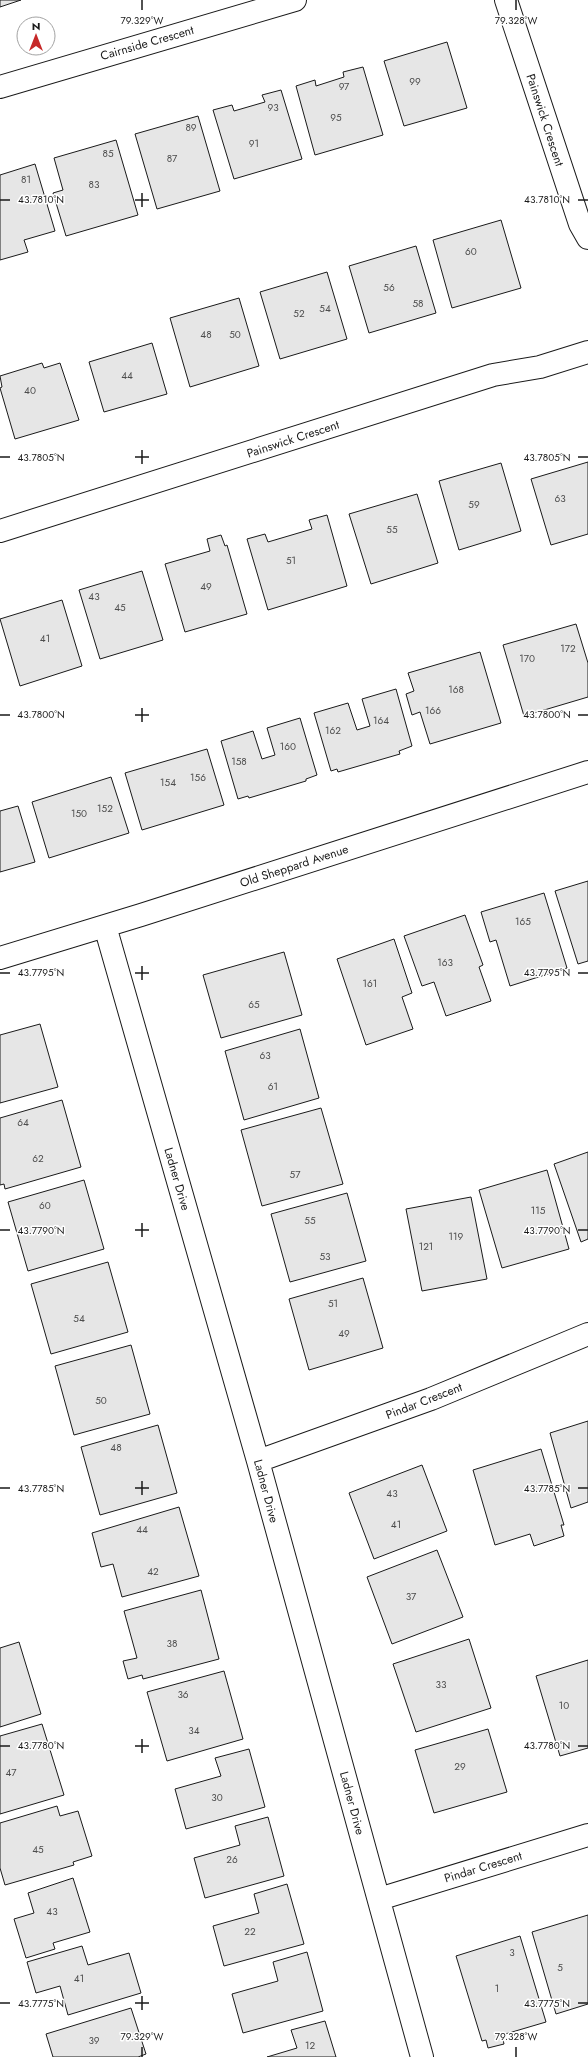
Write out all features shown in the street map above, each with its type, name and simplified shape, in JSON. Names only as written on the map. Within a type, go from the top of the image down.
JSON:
[{"type":"street","name":"Cairnside Crescent","points":[[0,86],[295,0]]},
{"type":"street","name":"Painswick Crescent","points":[[506,0],[580,224],[588,238]]},
{"type":"street","name":"Painswick Crescent","points":[[0,531],[493,375],[540,367],[588,352]]},
{"type":"street","name":"Old Sheppard Avenue","points":[[0,958],[588,772]]},
{"type":"street","name":"Ladner Drive","points":[[105,926],[258,1461],[422,2057]]},
{"type":"street","name":"Pindar Crescent","points":[[258,1461],[431,1399],[588,1334]]},
{"type":"street","name":"Pindar Crescent","points":[[379,1899],[588,1836]]},
{"type":"building","points":[[0,0],[21,0],[0,7]]},
{"type":"building","points":[[447,42],[467,108],[404,126],[384,61]]},
{"type":"building","points":[[363,67],[383,135],[315,155],[296,86],[315,80],[316,86],[344,77],[343,72]]},
{"type":"building","points":[[281,90],[302,159],[234,179],[213,110],[232,105],[234,111],[265,102],[262,95]]},
{"type":"building","points":[[198,116],[220,191],[157,209],[135,134]]},
{"type":"building","points":[[116,140],[138,215],[66,236],[53,193],[63,190],[54,158]]},
{"type":"building","points":[[35,164],[55,231],[24,240],[28,252],[0,260],[0,175]]},
{"type":"building","points":[[501,220],[521,288],[452,308],[433,240]]},
{"type":"building","points":[[416,246],[436,313],[369,333],[349,266]]},
{"type":"building","points":[[327,272],[347,339],[280,359],[260,292]]},
{"type":"building","points":[[239,298],[259,366],[190,387],[170,318]]},
{"type":"building","points":[[152,343],[167,394],[104,412],[89,362]]},
{"type":"building","points":[[42,363],[44,368],[60,363],[79,420],[15,439],[0,388],[2,387],[0,376]]},
{"type":"building","points":[[588,462],[588,534],[551,545],[531,479]]},
{"type":"building","points":[[501,463],[521,531],[459,550],[439,481]]},
{"type":"building","points":[[417,494],[438,563],[371,584],[349,514]]},
{"type":"building","points":[[327,515],[347,586],[268,610],[247,539],[265,534],[268,542],[312,529],[309,520]]},
{"type":"building","points":[[221,535],[225,546],[227,545],[247,614],[185,632],[165,564],[210,551],[207,539]]},
{"type":"building","points":[[142,571],[163,640],[100,659],[79,590]]},
{"type":"building","points":[[62,600],[82,666],[20,686],[0,619]]},
{"type":"building","points":[[576,624],[588,663],[588,697],[524,716],[503,645]]},
{"type":"building","points":[[480,652],[501,723],[430,744],[420,712],[412,715],[406,694],[414,691],[408,673]]},
{"type":"building","points":[[396,689],[412,746],[399,751],[400,754],[338,772],[337,769],[331,771],[314,713],[348,703],[357,730],[370,726],[362,699]]},
{"type":"building","points":[[300,718],[317,775],[306,779],[306,781],[249,798],[248,796],[238,799],[221,741],[253,731],[262,759],[275,755],[267,728]]},
{"type":"building","points":[[207,749],[224,805],[142,830],[125,773]]},
{"type":"building","points":[[111,777],[129,833],[49,858],[32,802]]},
{"type":"building","points":[[18,806],[35,862],[0,872],[0,811]]},
{"type":"building","points":[[588,881],[588,961],[578,964],[555,891]]},
{"type":"building","points":[[544,893],[567,968],[510,986],[496,940],[490,942],[481,912]]},
{"type":"building","points":[[465,915],[483,965],[479,967],[491,1001],[446,1016],[434,982],[422,986],[404,936]]},
{"type":"building","points":[[394,939],[412,993],[402,997],[413,1029],[366,1045],[337,959]]},
{"type":"building","points":[[284,952],[302,1015],[221,1038],[203,975]]},
{"type":"building","points":[[40,1024],[58,1087],[0,1103],[0,1035]]},
{"type":"building","points":[[300,1029],[319,1098],[244,1120],[225,1051]]},
{"type":"building","points":[[62,1100],[81,1167],[5,1189],[4,1184],[0,1185],[0,1118]]},
{"type":"building","points":[[321,1108],[343,1184],[262,1206],[241,1130]]},
{"type":"building","points":[[588,1152],[588,1239],[581,1242],[554,1164]]},
{"type":"building","points":[[547,1170],[569,1249],[502,1268],[479,1190]]},
{"type":"building","points":[[84,1180],[104,1249],[28,1271],[8,1202]]},
{"type":"building","points":[[347,1193],[366,1261],[290,1282],[271,1214]]},
{"type":"building","points":[[471,1197],[487,1279],[422,1291],[406,1209]]},
{"type":"building","points":[[108,1262],[128,1332],[51,1354],[31,1284]]},
{"type":"building","points":[[363,1278],[383,1348],[309,1370],[289,1299]]},
{"type":"building","points":[[131,1345],[150,1414],[74,1435],[55,1366]]},
{"type":"building","points":[[588,1421],[588,1502],[571,1508],[550,1433]]},
{"type":"building","points":[[158,1425],[177,1493],[100,1515],[81,1447]]},
{"type":"building","points":[[541,1449],[564,1525],[561,1525],[564,1536],[534,1546],[530,1534],[495,1545],[473,1470]]},
{"type":"building","points":[[422,1465],[447,1531],[374,1559],[349,1493]]},
{"type":"building","points":[[179,1507],[199,1576],[122,1597],[113,1564],[101,1567],[92,1533]]},
{"type":"building","points":[[437,1550],[463,1617],[392,1644],[367,1577]]},
{"type":"building","points":[[201,1590],[219,1659],[143,1679],[142,1675],[128,1679],[123,1661],[137,1658],[124,1611]]},
{"type":"building","points":[[469,1639],[491,1708],[416,1732],[393,1664]]},
{"type":"building","points":[[19,1642],[41,1714],[0,1727],[0,1648]]},
{"type":"building","points":[[588,1660],[588,1748],[560,1756],[536,1676]]},
{"type":"building","points":[[224,1671],[243,1739],[167,1761],[147,1692]]},
{"type":"building","points":[[42,1724],[64,1795],[0,1814],[0,1736]]},
{"type":"building","points":[[488,1729],[507,1792],[434,1813],[415,1750]]},
{"type":"building","points":[[249,1749],[265,1807],[186,1829],[175,1789],[221,1776],[215,1758]]},
{"type":"building","points":[[57,1806],[60,1816],[78,1811],[92,1856],[73,1862],[74,1865],[5,1885],[0,1868],[0,1823]]},
{"type":"building","points":[[268,1817],[284,1876],[205,1898],[194,1858],[240,1845],[235,1826]]},
{"type":"building","points":[[73,1878],[90,1932],[53,1943],[55,1949],[26,1958],[14,1919],[34,1913],[28,1893]]},
{"type":"building","points":[[287,1884],[304,1944],[224,1966],[213,1926],[259,1913],[254,1894]]},
{"type":"building","points":[[588,1915],[588,2004],[556,2014],[532,1932]]},
{"type":"building","points":[[520,1936],[546,2022],[502,2035],[504,2044],[488,2048],[486,2040],[482,2041],[456,1956]]},
{"type":"building","points":[[82,1946],[88,1965],[129,1953],[141,1993],[68,2015],[60,1986],[36,1993],[27,1962]]},
{"type":"building","points":[[307,1952],[323,2011],[243,2033],[232,1994],[278,1981],[273,1962]]},
{"type":"building","points":[[131,2008],[146,2054],[138,2057],[53,2057],[46,2034]]},
{"type":"building","points":[[325,2021],[336,2057],[267,2057],[297,2048],[291,2030]]}]
